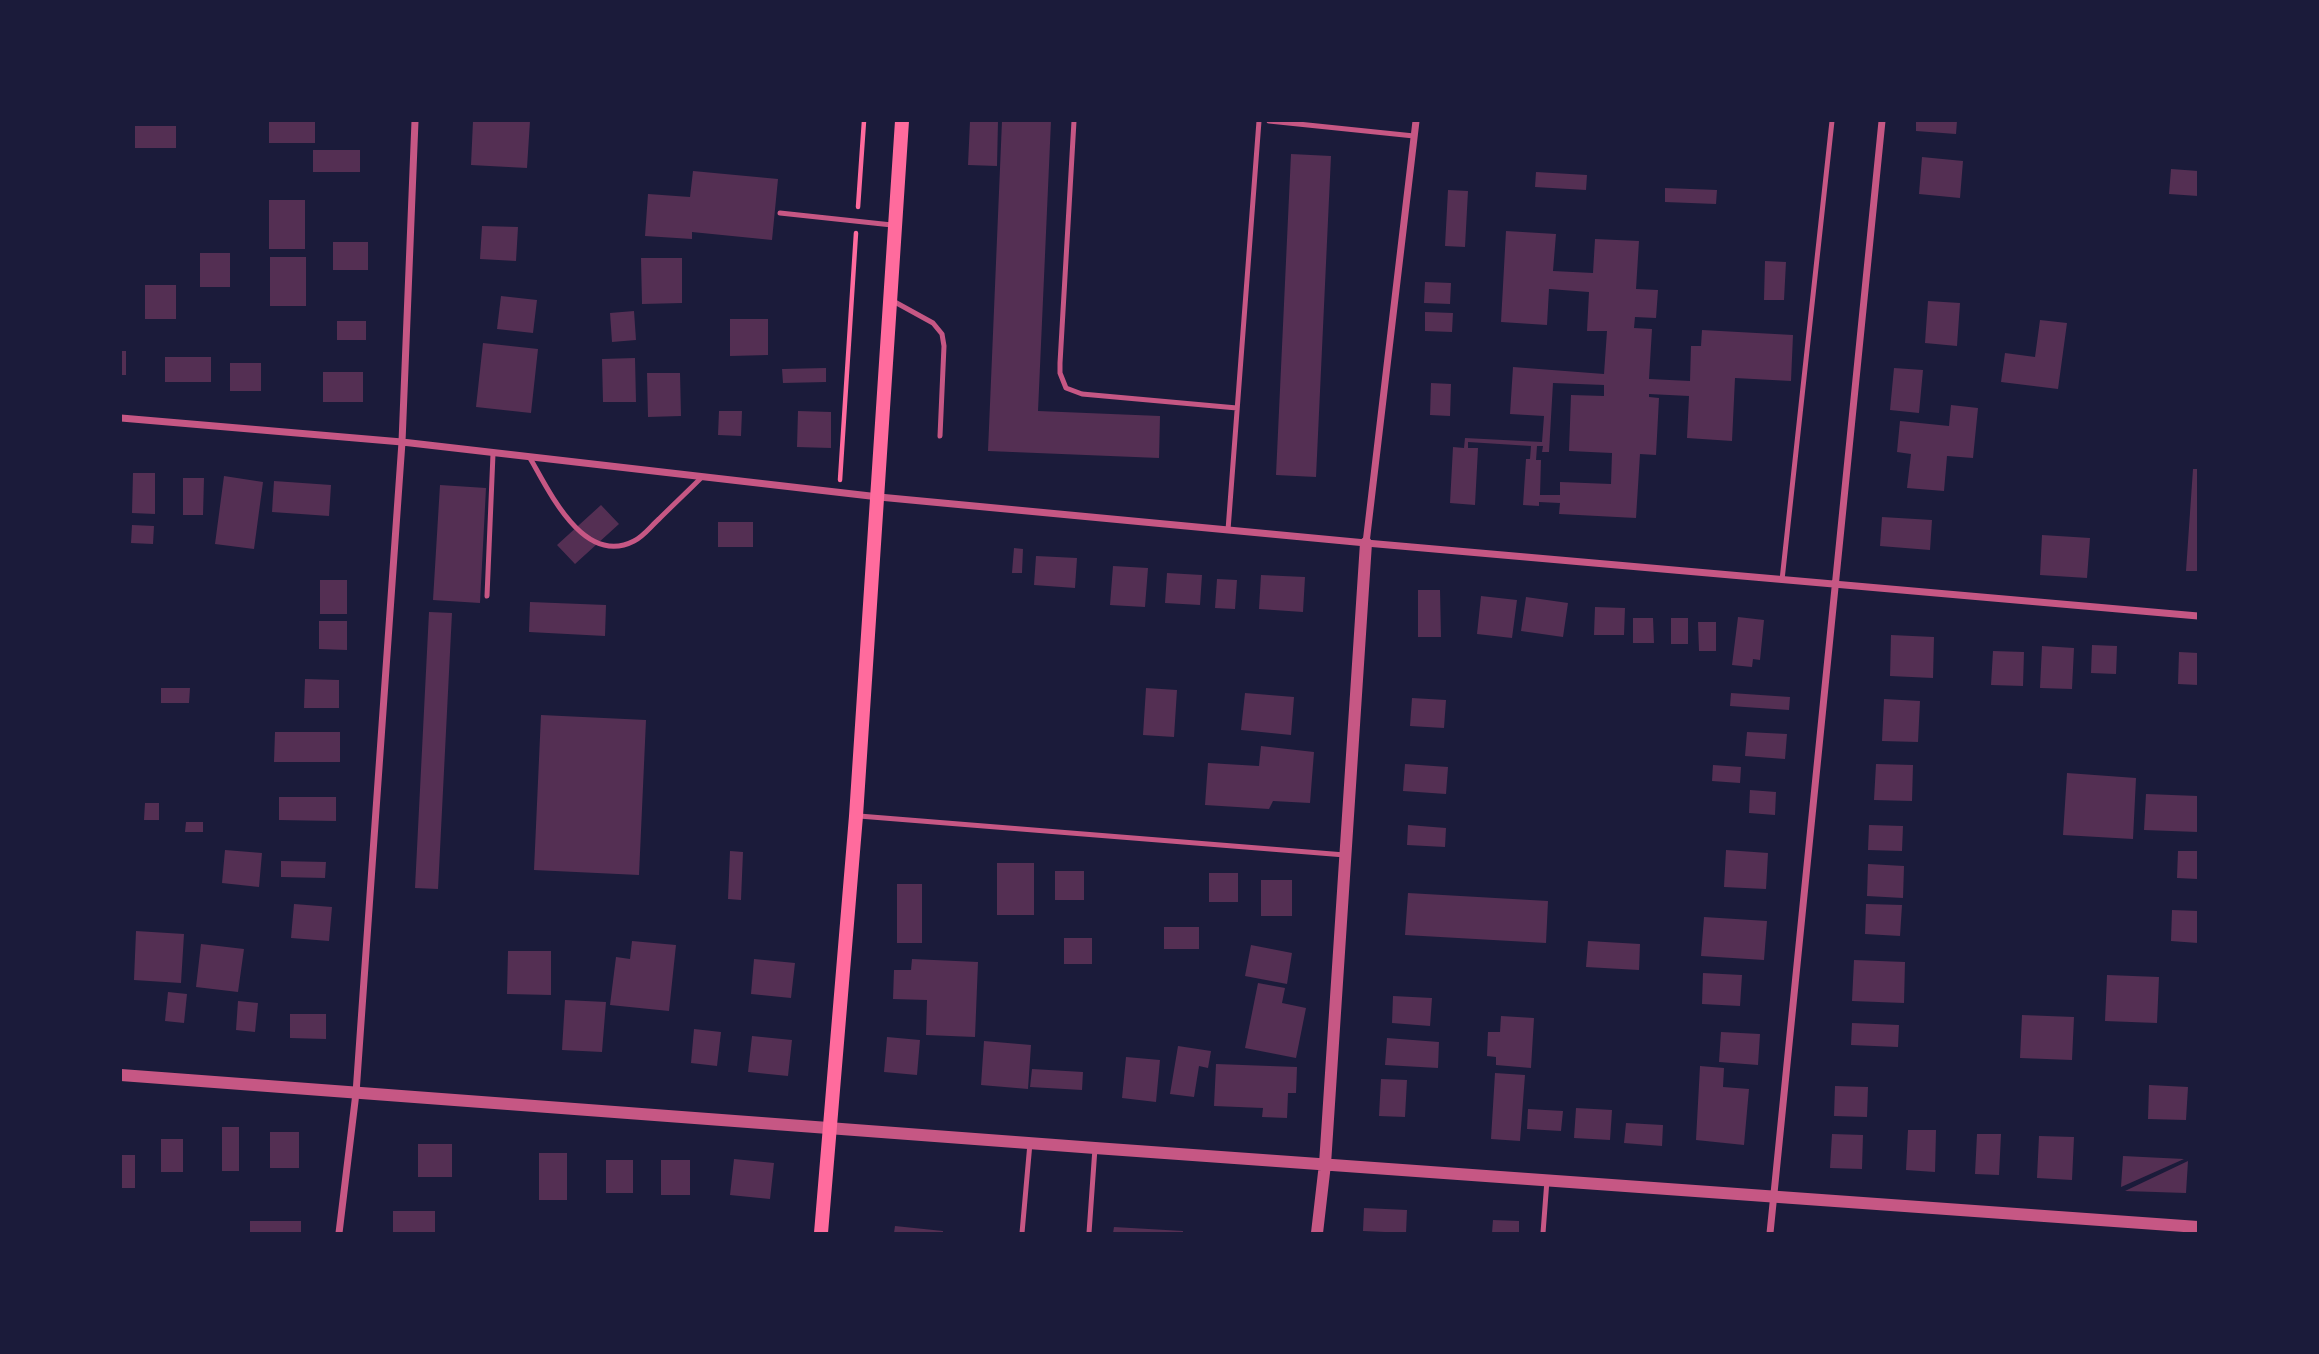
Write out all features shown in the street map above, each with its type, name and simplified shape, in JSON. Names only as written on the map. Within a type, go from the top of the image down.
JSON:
[{"type":"main road","points":[[821,1233],[856,816],[902,121]]},
{"type":"street","points":[[339,1233],[356,1093],[402,442],[415,121]]},
{"type":"street","points":[[1317,1233],[1325,1164],[1366,543],[1416,121]]},
{"type":"street","points":[[1770,1233],[1882,121]]},
{"type":"street","points":[[121,418],[402,442],[879,497],[2198,616]]},
{"type":"street","points":[[121,1075],[2198,1227]]},
{"type":"lane","points":[[1074,121],[1060,363],[1060,373],[1066,388],[1082,394],[1237,408]]},
{"type":"lane","points":[[1228,530],[1259,121]]},
{"type":"lane","points":[[1269,121],[1414,136]]},
{"type":"lane","points":[[1782,580],[1832,121]]},
{"type":"lane","points":[[780,214],[895,225]]},
{"type":"lane","points":[[891,300],[933,323],[942,334],[944,346],[940,436]]},
{"type":"lane","points":[[487,596],[493,453]]},
{"type":"lane","points":[[530,458],[567,519],[594,541],[609,545],[623,545],[641,537],[702,477]]},
{"type":"lane","points":[[856,816],[1346,855]]},
{"type":"lane","points":[[1022,1233],[1030,1143]]},
{"type":"lane","points":[[1089,1233],[1095,1148]]},
{"type":"lane","points":[[1543,1233],[1547,1180]]},
{"type":"path","points":[[839,493],[864,121]]},
{"type":"building","points":[[269,121],[315,121],[315,143],[269,143]]},
{"type":"building","points":[[473,121],[530,121],[527,168],[471,165]]},
{"type":"building","points":[[970,121],[998,121],[997,166],[968,165]]},
{"type":"building","points":[[1002,121],[1051,121],[1038,411],[1160,416],[1159,458],[988,451]]},
{"type":"building","points":[[1916,121],[1957,121],[1956,134],[1916,131]]},
{"type":"building","points":[[135,126],[176,126],[176,148],[135,148]]},
{"type":"building","points":[[313,150],[360,150],[360,172],[313,172]]},
{"type":"building","points":[[1291,154],[1331,156],[1316,477],[1276,475]]},
{"type":"building","points":[[1922,157],[1963,161],[1960,198],[1919,194]]},
{"type":"building","points":[[2171,169],[2198,171],[2198,196],[2169,194]]},
{"type":"building","points":[[693,171],[778,179],[772,240],[692,232],[692,239],[645,236],[648,194],[690,197]]},
{"type":"building","points":[[1536,172],[1587,175],[1586,190],[1535,187]]},
{"type":"building","points":[[1665,188],[1717,190],[1716,204],[1665,202]]},
{"type":"building","points":[[1448,190],[1468,191],[1465,247],[1445,246]]},
{"type":"building","points":[[269,200],[305,200],[305,249],[269,249]]},
{"type":"building","points":[[482,226],[518,227],[516,261],[480,259]]},
{"type":"building","points":[[1506,231],[1556,234],[1553,271],[1593,273],[1595,239],[1639,241],[1636,289],[1658,290],[1656,318],[1635,317],[1634,328],[1652,329],[1649,379],[1690,381],[1691,346],[1701,346],[1702,330],[1793,335],[1791,381],[1735,378],[1732,441],[1687,438],[1689,396],[1649,394],[1649,397],[1659,398],[1656,455],[1640,454],[1636,518],[1559,514],[1560,503],[1539,502],[1539,506],[1523,505],[1526,459],[1530,459],[1531,446],[1468,442],[1468,448],[1478,448],[1475,505],[1450,503],[1453,447],[1464,448],[1465,438],[1542,442],[1544,416],[1510,414],[1513,367],[1604,374],[1607,331],[1587,331],[1589,292],[1549,289],[1547,325],[1501,322]],"holes":[[[1553,383],[1604,385],[1604,396],[1571,395],[1569,451],[1612,453],[1611,484],[1560,482],[1560,495],[1540,495],[1541,460],[1536,460],[1537,446],[1543,446],[1542,452],[1549,452]]]},
{"type":"building","points":[[333,242],[368,242],[368,270],[333,270]]},
{"type":"building","points":[[200,253],[230,253],[230,287],[200,287]]},
{"type":"building","points":[[270,257],[306,257],[306,306],[270,306]]},
{"type":"building","points":[[641,258],[682,258],[682,303],[642,304]]},
{"type":"building","points":[[1765,261],[1786,262],[1784,300],[1764,300]]},
{"type":"building","points":[[1425,282],[1451,283],[1450,304],[1424,303]]},
{"type":"building","points":[[145,285],[176,285],[176,319],[145,319]]},
{"type":"building","points":[[501,296],[537,300],[533,333],[497,329]]},
{"type":"building","points":[[1928,301],[1960,303],[1957,346],[1925,343]]},
{"type":"building","points":[[634,311],[636,340],[612,342],[610,313]]},
{"type":"building","points":[[1425,312],[1453,313],[1452,332],[1425,331]]},
{"type":"building","points":[[730,319],[768,319],[768,355],[730,356]]},
{"type":"building","points":[[2040,320],[2067,323],[2058,389],[2001,382],[2005,353],[2035,357]]},
{"type":"building","points":[[337,321],[366,321],[366,340],[337,340]]},
{"type":"building","points":[[483,343],[538,349],[531,413],[476,407]]},
{"type":"building","points":[[121,351],[126,351],[126,375],[121,375]]},
{"type":"building","points":[[165,357],[211,357],[211,382],[165,382]]},
{"type":"building","points":[[635,358],[636,402],[603,402],[602,359]]},
{"type":"building","points":[[230,363],[261,363],[261,391],[230,391]]},
{"type":"building","points":[[826,368],[826,382],[783,383],[782,369]]},
{"type":"building","points":[[1894,368],[1923,370],[1919,413],[1890,410]]},
{"type":"building","points":[[323,372],[363,372],[363,402],[323,402]]},
{"type":"building","points":[[647,373],[680,373],[681,416],[648,417]]},
{"type":"building","points":[[1431,383],[1451,384],[1450,416],[1430,415]]},
{"type":"building","points":[[1951,405],[1978,408],[1973,458],[1947,456],[1944,491],[1907,488],[1911,454],[1897,452],[1900,421],[1949,426]]},
{"type":"building","points":[[719,411],[742,411],[741,436],[718,435]]},
{"type":"building","points":[[798,411],[831,412],[831,448],[797,447]]},
{"type":"building","points":[[2193,469],[2198,469],[2198,571],[2186,571]]},
{"type":"building","points":[[133,473],[155,473],[155,514],[132,513]]},
{"type":"building","points":[[224,476],[263,482],[254,549],[215,544]]},
{"type":"building","points":[[183,478],[204,478],[203,515],[183,515]]},
{"type":"building","points":[[274,481],[331,485],[329,516],[272,512]]},
{"type":"building","points":[[440,485],[486,488],[480,603],[433,600]]},
{"type":"building","points":[[601,505],[619,524],[575,564],[557,545]]},
{"type":"building","points":[[1882,517],[1932,520],[1930,550],[1880,546]]},
{"type":"building","points":[[718,522],[753,522],[753,547],[718,547]]},
{"type":"building","points":[[132,525],[154,526],[153,544],[131,543]]},
{"type":"building","points":[[2042,535],[2090,538],[2087,578],[2040,575]]},
{"type":"building","points":[[1014,548],[1023,549],[1022,573],[1012,573]]},
{"type":"building","points":[[1036,556],[1077,558],[1075,588],[1034,585]]},
{"type":"building","points":[[1113,566],[1148,568],[1145,607],[1110,605]]},
{"type":"building","points":[[1167,573],[1202,575],[1200,605],[1165,603]]},
{"type":"building","points":[[1261,575],[1305,577],[1303,612],[1259,609]]},
{"type":"building","points":[[1217,579],[1237,580],[1235,609],[1215,608]]},
{"type":"building","points":[[320,580],[347,580],[347,614],[320,614]]},
{"type":"building","points":[[1418,590],[1440,590],[1441,637],[1418,637]]},
{"type":"building","points":[[1481,596],[1517,600],[1512,638],[1477,634]]},
{"type":"building","points":[[1526,597],[1568,603],[1563,637],[1521,631]]},
{"type":"building","points":[[530,602],[606,605],[605,636],[529,632]]},
{"type":"building","points":[[1595,607],[1625,608],[1624,635],[1594,635]]},
{"type":"building","points":[[429,612],[452,613],[438,889],[415,888]]},
{"type":"building","points":[[1738,617],[1764,620],[1760,660],[1753,659],[1752,667],[1732,665]]},
{"type":"building","points":[[1633,618],[1653,618],[1654,643],[1633,643]]},
{"type":"building","points":[[1671,618],[1688,618],[1688,644],[1671,644]]},
{"type":"building","points":[[319,621],[347,621],[347,650],[319,649]]},
{"type":"building","points":[[1698,622],[1716,622],[1716,651],[1699,651]]},
{"type":"building","points":[[1891,635],[1934,637],[1933,678],[1890,676]]},
{"type":"building","points":[[2092,645],[2117,646],[2116,674],[2091,673]]},
{"type":"building","points":[[2042,646],[2074,648],[2072,689],[2040,688]]},
{"type":"building","points":[[1993,651],[2024,652],[2023,686],[1991,685]]},
{"type":"building","points":[[2179,652],[2198,653],[2198,685],[2178,684]]},
{"type":"building","points":[[305,679],[339,680],[339,708],[304,708]]},
{"type":"building","points":[[161,688],[190,688],[189,703],[161,703]]},
{"type":"building","points":[[1146,688],[1177,690],[1174,737],[1143,735]]},
{"type":"building","points":[[1245,693],[1294,697],[1291,735],[1241,730]]},
{"type":"building","points":[[1731,693],[1790,697],[1789,710],[1730,706]]},
{"type":"building","points":[[1412,698],[1446,700],[1444,728],[1410,726]]},
{"type":"building","points":[[1884,699],[1920,701],[1918,742],[1882,741]]},
{"type":"building","points":[[541,715],[646,720],[639,875],[534,870]]},
{"type":"building","points":[[275,732],[340,732],[340,762],[274,762]]},
{"type":"building","points":[[1747,732],[1787,734],[1785,759],[1745,756]]},
{"type":"building","points":[[1261,746],[1314,752],[1310,803],[1273,801],[1269,809],[1205,805],[1208,763],[1259,766]]},
{"type":"building","points":[[1405,764],[1448,767],[1446,794],[1403,791]]},
{"type":"building","points":[[1876,764],[1913,765],[1912,801],[1874,800]]},
{"type":"building","points":[[1713,765],[1741,767],[1740,783],[1712,781]]},
{"type":"building","points":[[2067,773],[2136,778],[2133,839],[2063,835]]},
{"type":"building","points":[[1750,790],[1776,792],[1775,815],[1749,813]]},
{"type":"building","points":[[2146,794],[2198,796],[2198,832],[2144,830]]},
{"type":"building","points":[[279,797],[336,797],[336,821],[279,820]]},
{"type":"building","points":[[145,803],[159,803],[159,820],[144,820]]},
{"type":"building","points":[[186,822],[203,822],[203,832],[185,832]]},
{"type":"building","points":[[1408,825],[1446,828],[1445,847],[1407,845]]},
{"type":"building","points":[[1869,825],[1903,826],[1902,851],[1868,850]]},
{"type":"building","points":[[225,850],[262,853],[259,887],[222,883]]},
{"type":"building","points":[[1726,850],[1768,853],[1766,889],[1724,887]]},
{"type":"building","points":[[730,851],[743,852],[741,900],[728,899]]},
{"type":"building","points":[[2178,851],[2198,851],[2198,879],[2177,878]]},
{"type":"building","points":[[281,861],[326,862],[325,878],[281,877]]},
{"type":"building","points":[[997,863],[1034,863],[1034,915],[997,915]]},
{"type":"building","points":[[1868,864],[1904,866],[1903,898],[1867,896]]},
{"type":"building","points":[[1055,871],[1084,871],[1084,900],[1055,900]]},
{"type":"building","points":[[1209,873],[1238,873],[1238,902],[1209,902]]},
{"type":"building","points":[[1261,880],[1292,880],[1292,916],[1261,916]]},
{"type":"building","points":[[897,884],[922,884],[922,943],[897,943]]},
{"type":"building","points":[[1408,893],[1548,901],[1546,943],[1405,935]]},
{"type":"building","points":[[294,904],[332,907],[329,941],[291,938]]},
{"type":"building","points":[[1866,904],[1902,905],[1900,936],[1865,934]]},
{"type":"building","points":[[2172,910],[2198,911],[2198,943],[2171,941]]},
{"type":"building","points":[[1704,917],[1767,921],[1764,960],[1701,956]]},
{"type":"building","points":[[1164,927],[1199,927],[1199,949],[1164,949]]},
{"type":"building","points":[[136,931],[184,934],[181,983],[134,980]]},
{"type":"building","points":[[1064,938],[1092,938],[1092,964],[1064,964]]},
{"type":"building","points":[[632,941],[676,945],[669,1011],[610,1005],[616,957],[630,959]]},
{"type":"building","points":[[1588,941],[1640,944],[1639,970],[1586,967]]},
{"type":"building","points":[[201,944],[244,949],[238,992],[196,987]]},
{"type":"building","points":[[1251,945],[1292,953],[1287,984],[1245,976]]},
{"type":"building","points":[[508,951],[551,951],[551,995],[507,994]]},
{"type":"building","points":[[754,959],[795,963],[791,998],[751,994]]},
{"type":"building","points":[[912,959],[978,962],[975,1037],[926,1035],[927,1000],[893,999],[894,970],[911,970]]},
{"type":"building","points":[[1854,960],[1905,962],[1904,1003],[1852,1001]]},
{"type":"building","points":[[1703,973],[1742,975],[1740,1006],[1702,1004]]},
{"type":"building","points":[[2107,975],[2159,977],[2157,1023],[2105,1021]]},
{"type":"building","points":[[1258,983],[1285,988],[1282,1003],[1306,1008],[1296,1058],[1245,1048]]},
{"type":"building","points":[[168,992],[187,994],[184,1023],[165,1021]]},
{"type":"building","points":[[1393,996],[1432,998],[1430,1026],[1392,1023]]},
{"type":"building","points":[[565,1000],[606,1002],[602,1052],[562,1050]]},
{"type":"building","points":[[238,1001],[258,1003],[255,1032],[236,1030]]},
{"type":"building","points":[[290,1014],[326,1014],[326,1039],[290,1038]]},
{"type":"building","points":[[2022,1015],[2074,1017],[2072,1060],[2020,1058]]},
{"type":"building","points":[[1501,1016],[1534,1018],[1531,1068],[1496,1065],[1496,1057],[1487,1056],[1488,1032],[1500,1032]]},
{"type":"building","points":[[1852,1023],[1899,1025],[1898,1047],[1851,1045]]},
{"type":"building","points":[[694,1029],[721,1032],[717,1066],[691,1063]]},
{"type":"building","points":[[1721,1032],[1760,1034],[1758,1065],[1719,1062]]},
{"type":"building","points":[[752,1036],[792,1040],[788,1076],[748,1072]]},
{"type":"building","points":[[887,1037],[920,1040],[917,1075],[884,1072]]},
{"type":"building","points":[[1387,1038],[1439,1042],[1438,1068],[1385,1065]]},
{"type":"building","points":[[984,1041],[1031,1045],[1028,1089],[981,1085]]},
{"type":"building","points":[[1178,1046],[1211,1051],[1208,1068],[1199,1066],[1194,1097],[1170,1094]]},
{"type":"building","points":[[1126,1057],[1160,1060],[1156,1102],[1122,1098]]},
{"type":"building","points":[[1216,1064],[1297,1067],[1296,1093],[1288,1093],[1287,1118],[1262,1117],[1263,1108],[1214,1106]]},
{"type":"building","points":[[1700,1066],[1724,1068],[1723,1087],[1749,1089],[1744,1145],[1696,1140]]},
{"type":"building","points":[[1032,1069],[1083,1072],[1082,1090],[1030,1087]]},
{"type":"building","points":[[1495,1073],[1525,1075],[1520,1141],[1491,1139]]},
{"type":"building","points":[[1381,1079],[1407,1080],[1405,1117],[1379,1116]]},
{"type":"building","points":[[2149,1085],[2188,1087],[2186,1120],[2148,1119]]},
{"type":"building","points":[[1835,1086],[1868,1087],[1867,1117],[1834,1116]]},
{"type":"building","points":[[1576,1108],[1612,1110],[1610,1140],[1574,1138]]},
{"type":"building","points":[[1528,1109],[1563,1111],[1561,1131],[1527,1129]]},
{"type":"building","points":[[1626,1123],[1663,1125],[1662,1146],[1624,1143]]},
{"type":"building","points":[[222,1127],[239,1127],[239,1171],[222,1171]]},
{"type":"building","points":[[1908,1130],[1936,1130],[1935,1172],[1906,1170]]},
{"type":"building","points":[[270,1132],[299,1132],[299,1168],[270,1168]]},
{"type":"building","points":[[1832,1134],[1863,1135],[1862,1169],[1830,1168]]},
{"type":"building","points":[[1977,1134],[2001,1134],[1999,1175],[1975,1174]]},
{"type":"building","points":[[2039,1136],[2074,1137],[2072,1180],[2037,1178]]},
{"type":"building","points":[[161,1139],[183,1139],[183,1172],[161,1172]]},
{"type":"building","points":[[418,1144],[452,1144],[452,1177],[418,1177]]},
{"type":"building","points":[[539,1153],[567,1153],[567,1200],[539,1200]]},
{"type":"building","points":[[121,1155],[135,1155],[135,1188],[121,1188]]},
{"type":"building","points":[[2123,1156],[2184,1159],[2121,1187]]},
{"type":"building","points":[[734,1159],[774,1163],[770,1199],[730,1195]]},
{"type":"building","points":[[606,1160],[633,1160],[633,1193],[606,1193]]},
{"type":"building","points":[[661,1160],[690,1160],[690,1195],[661,1195]]},
{"type":"building","points":[[2188,1161],[2186,1193],[2125,1191]]},
{"type":"building","points":[[1364,1208],[1407,1210],[1406,1233],[1363,1231]]},
{"type":"building","points":[[393,1211],[435,1211],[435,1233],[393,1233]]},
{"type":"building","points":[[1493,1220],[1519,1221],[1519,1233],[1492,1233]]},
{"type":"building","points":[[250,1221],[301,1221],[301,1233],[250,1233]]},
{"type":"building","points":[[895,1226],[943,1231],[943,1233],[894,1233]]},
{"type":"building","points":[[1114,1227],[1183,1231],[1183,1233],[1113,1233]]}]
